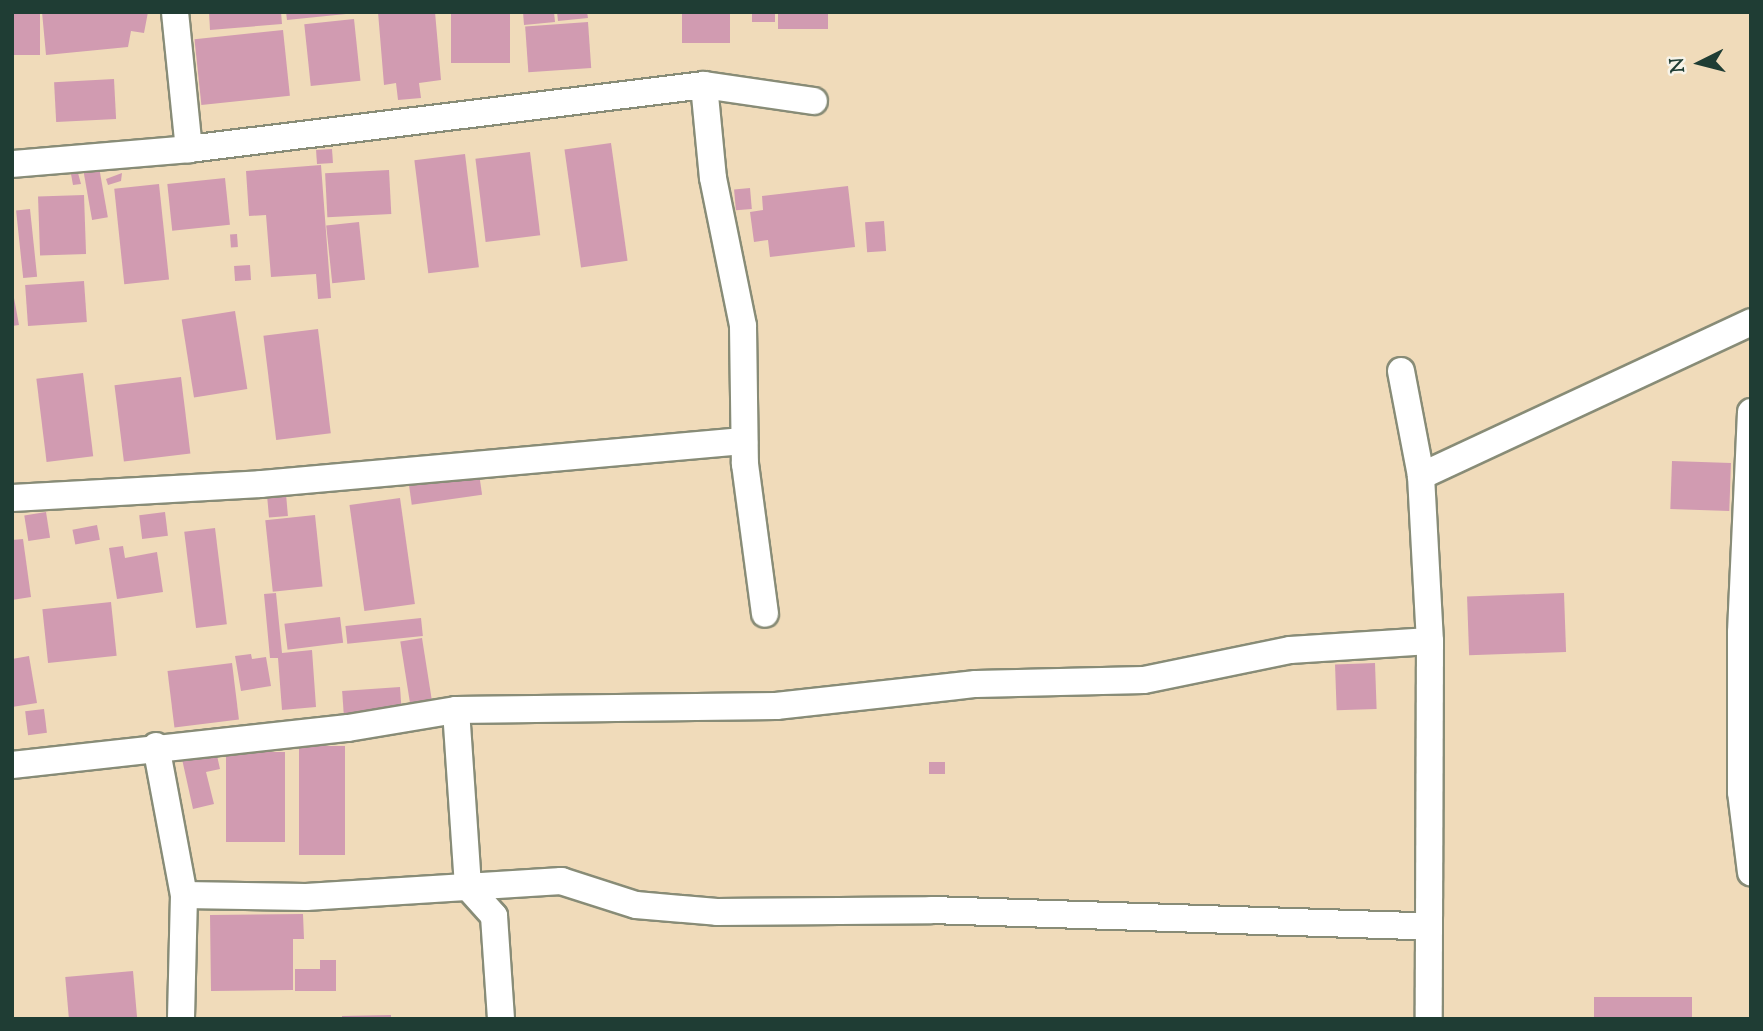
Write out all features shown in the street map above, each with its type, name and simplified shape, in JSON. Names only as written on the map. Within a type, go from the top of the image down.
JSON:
[{"type":"street","points":[[175,12],[189,149]]},
{"type":"street","points":[[704,85],[713,178],[743,326],[744,441],[765,614]]},
{"type":"street","points":[[12,164],[189,149],[704,85],[814,101]]},
{"type":"street","points":[[1421,475],[1751,322]]},
{"type":"street","points":[[1401,371],[1421,475],[1430,641],[1426,926],[1429,1019]]},
{"type":"street","points":[[1751,412],[1741,633],[1741,792],[1751,872]]},
{"type":"street","points":[[12,498],[261,484],[744,441]]},
{"type":"street","points":[[12,765],[156,746],[348,727],[456,710],[776,706],[976,684],[1144,680],[1290,650],[1430,641]]},
{"type":"street","points":[[456,710],[468,887],[494,916],[501,1019]]},
{"type":"street","points":[[156,746],[184,895],[181,1019]]},
{"type":"street","points":[[184,895],[306,897],[561,881],[636,905],[717,912],[931,910],[1426,926]]},
{"type":"building","points":[[12,12],[40,12],[40,55],[12,55]]},
{"type":"building","points":[[42,12],[148,12],[144,33],[131,31],[128,47],[46,55]]},
{"type":"building","points":[[209,12],[281,12],[282,24],[210,30]]},
{"type":"building","points":[[286,12],[346,12],[346,14],[287,20]]},
{"type":"building","points":[[378,12],[435,12],[441,80],[419,83],[421,98],[398,100],[396,83],[384,85]]},
{"type":"building","points":[[451,12],[510,12],[510,63],[451,63]]},
{"type":"building","points":[[523,12],[554,12],[555,22],[524,25]]},
{"type":"building","points":[[557,12],[587,12],[588,18],[558,21]]},
{"type":"building","points":[[682,12],[730,12],[730,43],[682,43]]},
{"type":"building","points":[[752,12],[775,12],[775,22],[752,22]]},
{"type":"building","points":[[778,12],[828,12],[828,29],[778,29]]},
{"type":"building","points":[[354,19],[360,81],[311,86],[304,24]]},
{"type":"building","points":[[588,22],[591,68],[528,72],[525,26]]},
{"type":"building","points":[[283,30],[290,96],[201,105],[194,39]]},
{"type":"building","points":[[114,79],[116,119],[56,122],[54,82]]},
{"type":"building","points":[[611,143],[628,261],[581,267],[564,150]]},
{"type":"building","points":[[332,149],[333,163],[317,164],[316,150]]},
{"type":"building","points":[[530,152],[540,235],[486,242],[475,159]]},
{"type":"building","points":[[465,154],[479,267],[428,273],[414,160]]},
{"type":"building","points":[[321,165],[331,298],[318,299],[316,274],[271,277],[266,215],[249,216],[246,171]]},
{"type":"building","points":[[99,167],[108,217],[92,220],[83,170]]},
{"type":"building","points":[[389,170],[391,214],[327,217],[325,173]]},
{"type":"building","points":[[78,173],[81,184],[73,185],[71,174]]},
{"type":"building","points":[[122,173],[121,181],[108,185],[106,179]]},
{"type":"building","points":[[225,178],[230,225],[172,231],[167,184]]},
{"type":"building","points":[[159,184],[169,279],[124,284],[114,189]]},
{"type":"building","points":[[848,186],[855,247],[770,257],[768,240],[754,242],[750,212],[763,210],[762,196]]},
{"type":"building","points":[[750,188],[752,209],[736,210],[734,189]]},
{"type":"building","points":[[84,195],[86,254],[40,256],[38,197]]},
{"type":"building","points":[[30,209],[37,277],[23,278],[16,210]]},
{"type":"building","points":[[884,221],[886,251],[867,252],[865,222]]},
{"type":"building","points":[[359,222],[365,280],[332,283],[326,225]]},
{"type":"building","points":[[230,234],[237,234],[238,247],[231,247]]},
{"type":"building","points":[[250,265],[251,280],[235,281],[234,266]]},
{"type":"building","points":[[84,281],[87,322],[28,326],[25,285]]},
{"type":"building","points":[[12,287],[19,325],[12,326]]},
{"type":"building","points":[[235,311],[247,389],[194,397],[182,319]]},
{"type":"building","points":[[318,329],[331,433],[276,440],[263,336]]},
{"type":"building","points":[[83,373],[93,456],[47,462],[36,379]]},
{"type":"building","points":[[181,377],[190,453],[124,462],[114,385]]},
{"type":"building","points":[[1672,461],[1731,463],[1729,511],[1670,509]]},
{"type":"building","points":[[479,473],[482,495],[412,505],[409,483]]},
{"type":"building","points":[[286,494],[288,516],[269,518],[267,496]]},
{"type":"building","points":[[400,498],[415,604],[364,611],[349,505]]},
{"type":"building","points":[[46,512],[50,538],[28,541],[24,515]]},
{"type":"building","points":[[165,512],[168,536],[142,539],[139,515]]},
{"type":"building","points":[[315,515],[323,587],[273,592],[265,520]]},
{"type":"building","points":[[97,525],[100,540],[75,544],[72,530]]},
{"type":"building","points":[[215,528],[227,624],[196,628],[184,532]]},
{"type":"building","points":[[23,539],[31,597],[12,600],[12,540]]},
{"type":"building","points":[[123,546],[125,558],[157,552],[163,592],[117,599],[109,548]]},
{"type":"building","points":[[276,593],[282,653],[312,650],[316,707],[282,710],[278,658],[270,658],[264,594]]},
{"type":"building","points":[[1564,593],[1566,652],[1469,655],[1467,596]]},
{"type":"building","points":[[111,602],[117,656],[48,663],[42,609]]},
{"type":"building","points":[[340,617],[343,643],[288,650],[284,624]]},
{"type":"building","points":[[421,618],[423,636],[347,644],[345,626]]},
{"type":"building","points":[[422,638],[432,699],[410,703],[400,641]]},
{"type":"building","points":[[251,654],[252,659],[266,657],[271,686],[241,691],[235,656]]},
{"type":"building","points":[[29,656],[37,703],[12,707],[12,659]]},
{"type":"building","points":[[232,663],[239,720],[174,727],[167,671]]},
{"type":"building","points":[[1375,663],[1377,709],[1337,710],[1335,664]]},
{"type":"building","points":[[400,687],[402,717],[344,721],[342,691]]},
{"type":"building","points":[[44,709],[47,733],[28,735],[25,711]]},
{"type":"building","points":[[299,746],[345,746],[345,855],[299,855]]},
{"type":"building","points":[[216,751],[220,769],[206,772],[214,804],[193,809],[182,759]]},
{"type":"building","points":[[226,752],[285,752],[285,842],[226,842]]},
{"type":"building","points":[[929,762],[945,762],[945,774],[929,774]]},
{"type":"building","points":[[303,914],[304,939],[293,939],[293,990],[211,991],[210,915]]},
{"type":"building","points":[[320,960],[336,960],[336,991],[295,991],[295,969],[320,969]]},
{"type":"building","points":[[133,971],[137,1019],[69,1019],[65,977]]},
{"type":"building","points":[[1594,997],[1692,997],[1692,1019],[1594,1019]]},
{"type":"building","points":[[391,1015],[391,1019],[342,1019],[342,1016]]}]
